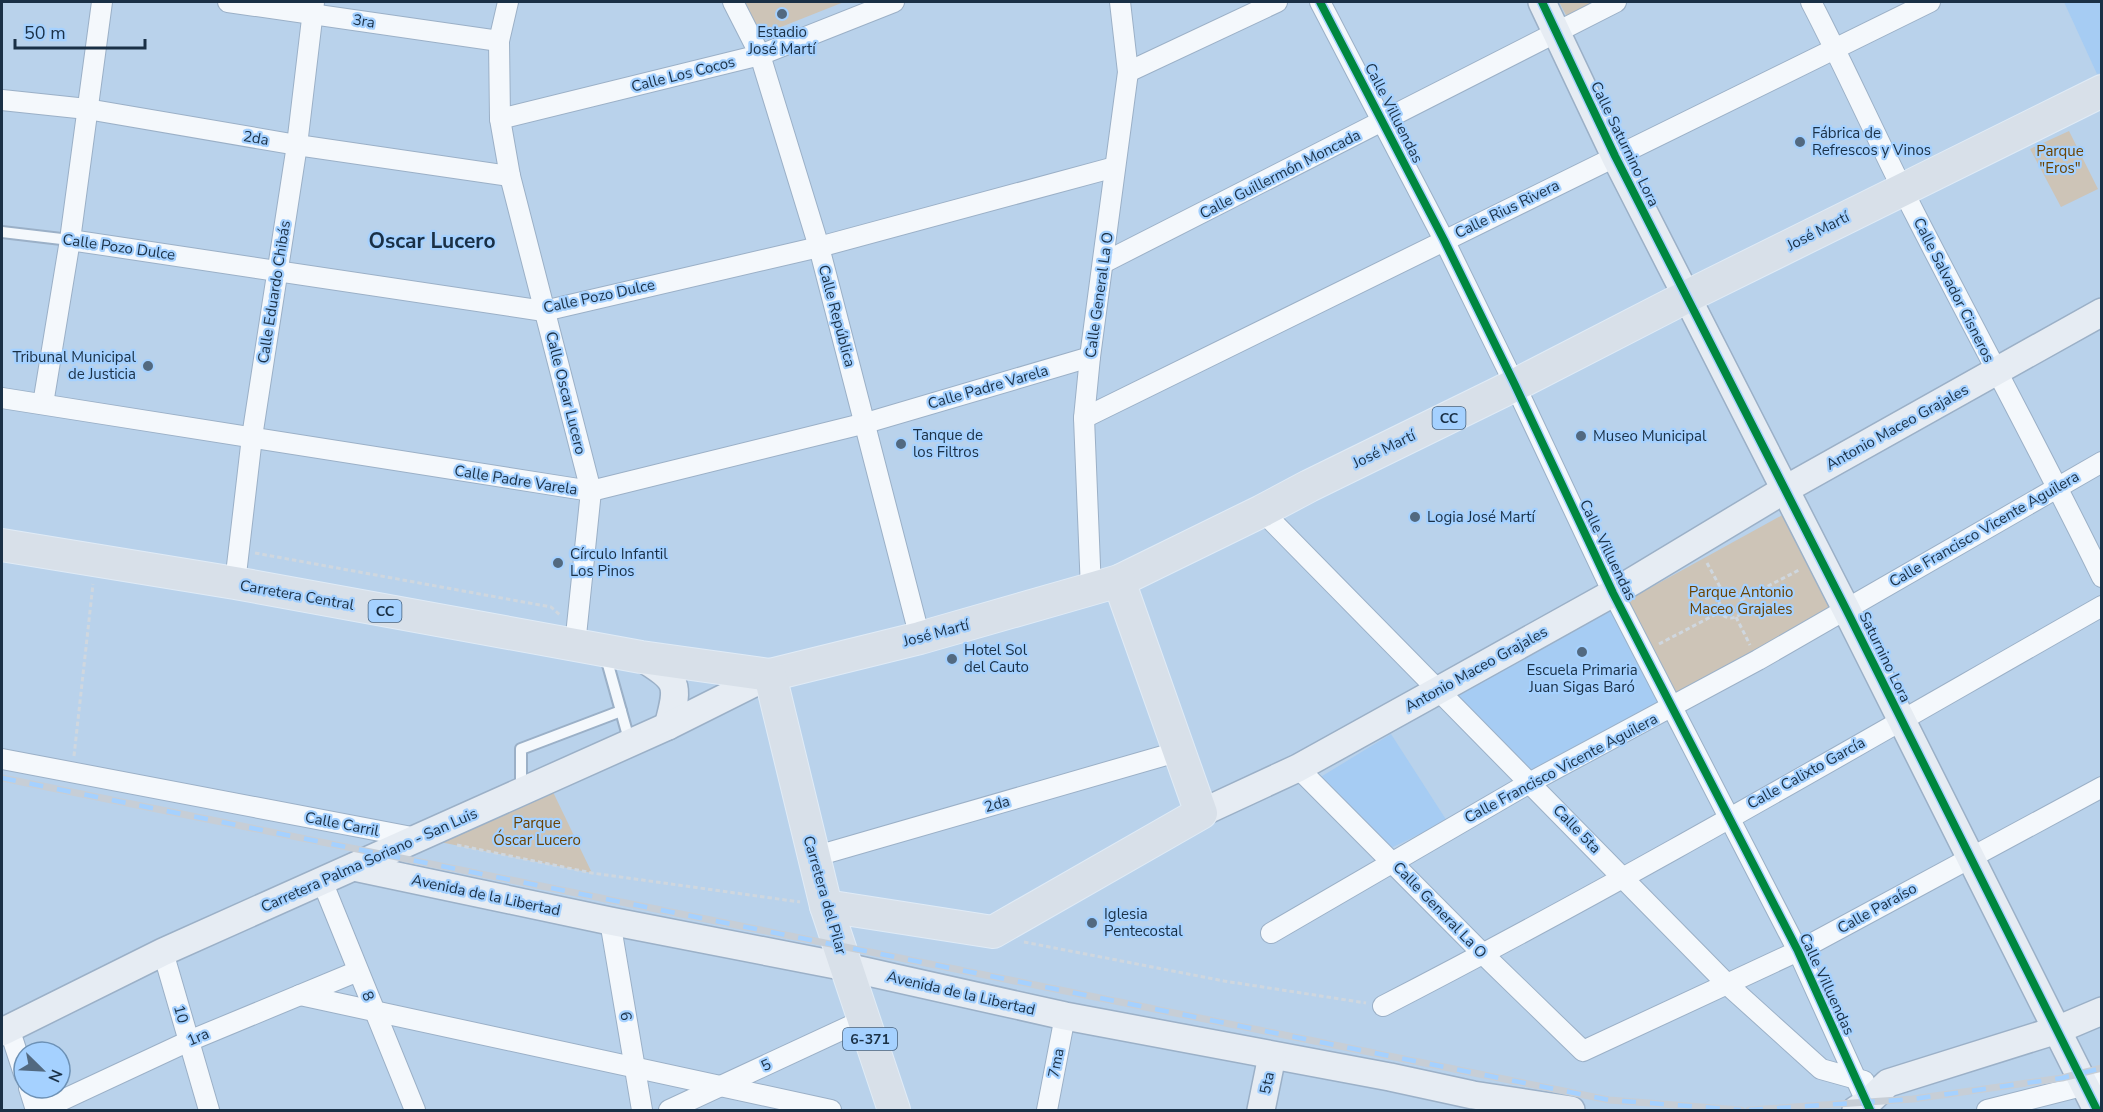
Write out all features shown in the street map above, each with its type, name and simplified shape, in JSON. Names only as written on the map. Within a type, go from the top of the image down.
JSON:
[{"type":"main road","name":"Calle Saturnino Lora","points":[[1542,2],[1615,156],[1686,297]]},
{"type":"main road","name":"José Martí","points":[[770,675],[920,638],[1105,586],[1263,511],[1686,297],[2102,91]]},
{"type":"main road","name":"Saturnino Lora","points":[[1686,297],[1821,559],[2057,1030],[2093,1083]]},
{"type":"main road","name":"Antonio Maceo Grajales","points":[[993,932],[1201,813],[1298,768],[1613,593],[1784,490],[2102,312]]},
{"type":"main road","name":"Carretera Central","points":[[2,545],[235,583],[641,657],[770,675]]},
{"type":"main road","name":"Calle General La O","points":[[1105,586],[1180,751],[1201,813]]},
{"type":"main road","points":[[641,657],[668,675],[675,688],[674,706],[668,726]]},
{"type":"main road","name":"Carretera Palma Soriano - San Luis","points":[[5,1030],[163,952],[668,726],[770,675]]},
{"type":"main road","name":"Carretera del Pilar","points":[[770,675],[826,906],[894,1110]]},
{"type":"main road","name":"Avenida de la Libertad","points":[[354,867],[610,921],[846,967],[1065,1016],[1390,1077],[1471,1103],[1571,1110]]},
{"type":"main road","points":[[826,906],[993,932]]},
{"type":"main road","points":[[1862,1101],[1888,1083],[2057,1030],[2102,1011]]},
{"type":"main road","name":"5ta","points":[[1261,1110],[1272,1056]]},
{"type":"main road","points":[[2093,1083],[2097,1110]]},
{"type":"street","points":[[43,404],[70,240],[102,2]]},
{"type":"street","name":"3ra","points":[[228,2],[313,7],[500,41]]},
{"type":"street","name":"Calle Oscar Lucero","points":[[508,2],[500,41],[500,119],[510,176],[591,491],[589,648]]},
{"type":"street","name":"Calle República","points":[[733,2],[760,55],[819,247],[920,638]]},
{"type":"street","name":"Calle Los Cocos","points":[[500,119],[760,55],[894,2]]},
{"type":"street","name":"Calle General La O","points":[[1105,586],[1084,418],[1128,72],[1120,2]]},
{"type":"street","points":[[1128,72],[1276,2]]},
{"type":"street","name":"Calle Villuendas","points":[[1320,2],[1444,240],[1613,593],[1798,951],[1862,1101]]},
{"type":"street","name":"Calle Guillermón Moncada","points":[[1103,263],[1616,2]]},
{"type":"street","name":"Calle Salvador Cisneros","points":[[1812,2],[1902,189],[2102,577]]},
{"type":"street","name":"Calle Rius Rivera","points":[[1084,418],[1929,2]]},
{"type":"street","name":"Calle Eduardo Chibás","points":[[235,583],[252,437],[297,145],[313,7]]},
{"type":"street","name":"2da","points":[[2,100],[87,109],[297,145],[510,176]]},
{"type":"street","name":"Calle Pozo Dulce","points":[[70,240],[544,311],[819,247],[1115,167]]},
{"type":"street","name":"Calle Padre Varela","points":[[2,398],[591,491],[866,423],[1090,357]]},
{"type":"street","name":"Calle Francisco Vicente Aguilera","points":[[1271,933],[1531,782],[1673,708],[2102,462]]},
{"type":"street","name":"Calle 5ta","points":[[1263,511],[1437,691],[1531,782],[1728,985],[1821,1069],[1862,1101]]},
{"type":"street","name":"Calle Calixto García","points":[[1383,1006],[1624,878],[2102,606]]},
{"type":"street","name":"2da","points":[[813,857],[1180,751]]},
{"type":"street","name":"Calle Carril","points":[[2,759],[417,838]]},
{"type":"street","name":"Calle General La O","points":[[1298,768],[1583,1051]]},
{"type":"street","name":"Calle Paraíso","points":[[1583,1051],[1798,951],[2102,788]]},
{"type":"street","name":"8","points":[[322,881],[415,1110]]},
{"type":"street","name":"6","points":[[610,921],[642,1110]]},
{"type":"street","name":"10","points":[[163,952],[209,1110]]},
{"type":"street","name":"1ra","points":[[38,1110],[189,1041],[358,971]]},
{"type":"street","points":[[300,995],[831,1110]]},
{"type":"street","name":"7ma","points":[[1047,1110],[1065,1016]]},
{"type":"street","name":"5","points":[[669,1110],[863,1020]]},
{"type":"street","points":[[5,1030],[12,1046]]},
{"type":"street","points":[[1987,1110],[2093,1083]]},
{"type":"lane","name":"Calle Pozo Dulce","points":[[2,232],[70,240]]},
{"type":"lane","points":[[589,648],[621,711],[630,743]]},
{"type":"lane","points":[[521,792],[521,748],[621,711]]},
{"type":"path","points":[[1696,543],[1725,596]]},
{"type":"path","points":[[1741,600],[1821,559]]},
{"type":"path","points":[[72,773],[96,561]]},
{"type":"path","points":[[1732,594],[1741,600],[1742,609],[1736,617],[1724,617],[1720,612],[1719,605],[1725,596],[1732,594]]},
{"type":"path","points":[[1644,652],[1720,612]]},
{"type":"path","points":[[1736,617],[1758,660]]},
{"type":"path","points":[[417,838],[592,873],[826,906]]},
{"type":"path","points":[[993,932],[1028,943],[1224,981],[1383,1006]]},
{"type":"shaded area","points":[[2064,2],[2101,2],[2101,73],[2097,74]]},
{"type":"shaded area","name":"Escuela Primaria Juan Sigas Baró","points":[[1609,608],[1665,707],[1530,775],[1451,696]]},
{"type":"shaded area","points":[[1391,734],[1447,821],[1391,848],[1319,778]]},
{"type":"green space","name":"Estadio José Martí","points":[[744,2],[844,2],[761,35]]},
{"type":"green space","points":[[1559,2],[1602,2],[1568,19]]},
{"type":"green space","name":"Parque \"Eros\"","points":[[2069,131],[2098,189],[2061,207],[2030,149]]},
{"type":"green space","name":"Parque Antonio Maceo Grajales","points":[[1786,513],[1838,610],[1678,697],[1628,600]]},
{"type":"green space","name":"Parque Óscar Lucero","points":[[553,792],[592,873],[435,841]]},
{"type":"railway","points":[[2,778],[1609,1100],[1741,1110]]},
{"type":"railway","points":[[1749,1110],[1913,1099],[2062,1078],[2102,1068]]},
{"type":"cycle path","points":[[1320,2],[1444,240],[1613,593],[1798,951],[1870,1110]]},
{"type":"cycle path","points":[[1542,2],[1615,156],[1846,609],[2097,1110]]},
{"type":"place","name":"Estadio José Martí","points":[[782,14]]},
{"type":"place","name":"Fábrica de Refrescos y Vinos","points":[[1800,142]]},
{"type":"place","name":"Tribunal Municipal de Justicia","points":[[148,366]]},
{"type":"place","name":"Museo Municipal","points":[[1581,436]]},
{"type":"place","name":"Tanque de los Filtros","points":[[901,444]]},
{"type":"place","name":"Logia José Martí","points":[[1415,517]]},
{"type":"place","name":"Círculo Infantil Los Pinos","points":[[558,563]]},
{"type":"place","name":"Escuela Primaria Juan Sigas Baró","points":[[1582,652]]},
{"type":"place","name":"Hotel Sol del Cauto","points":[[952,659]]},
{"type":"place","name":"Iglesia Pentecostal","points":[[1092,923]]},
{"type":"district","name":"Oscar Lucero","points":[[432,241]]}]
